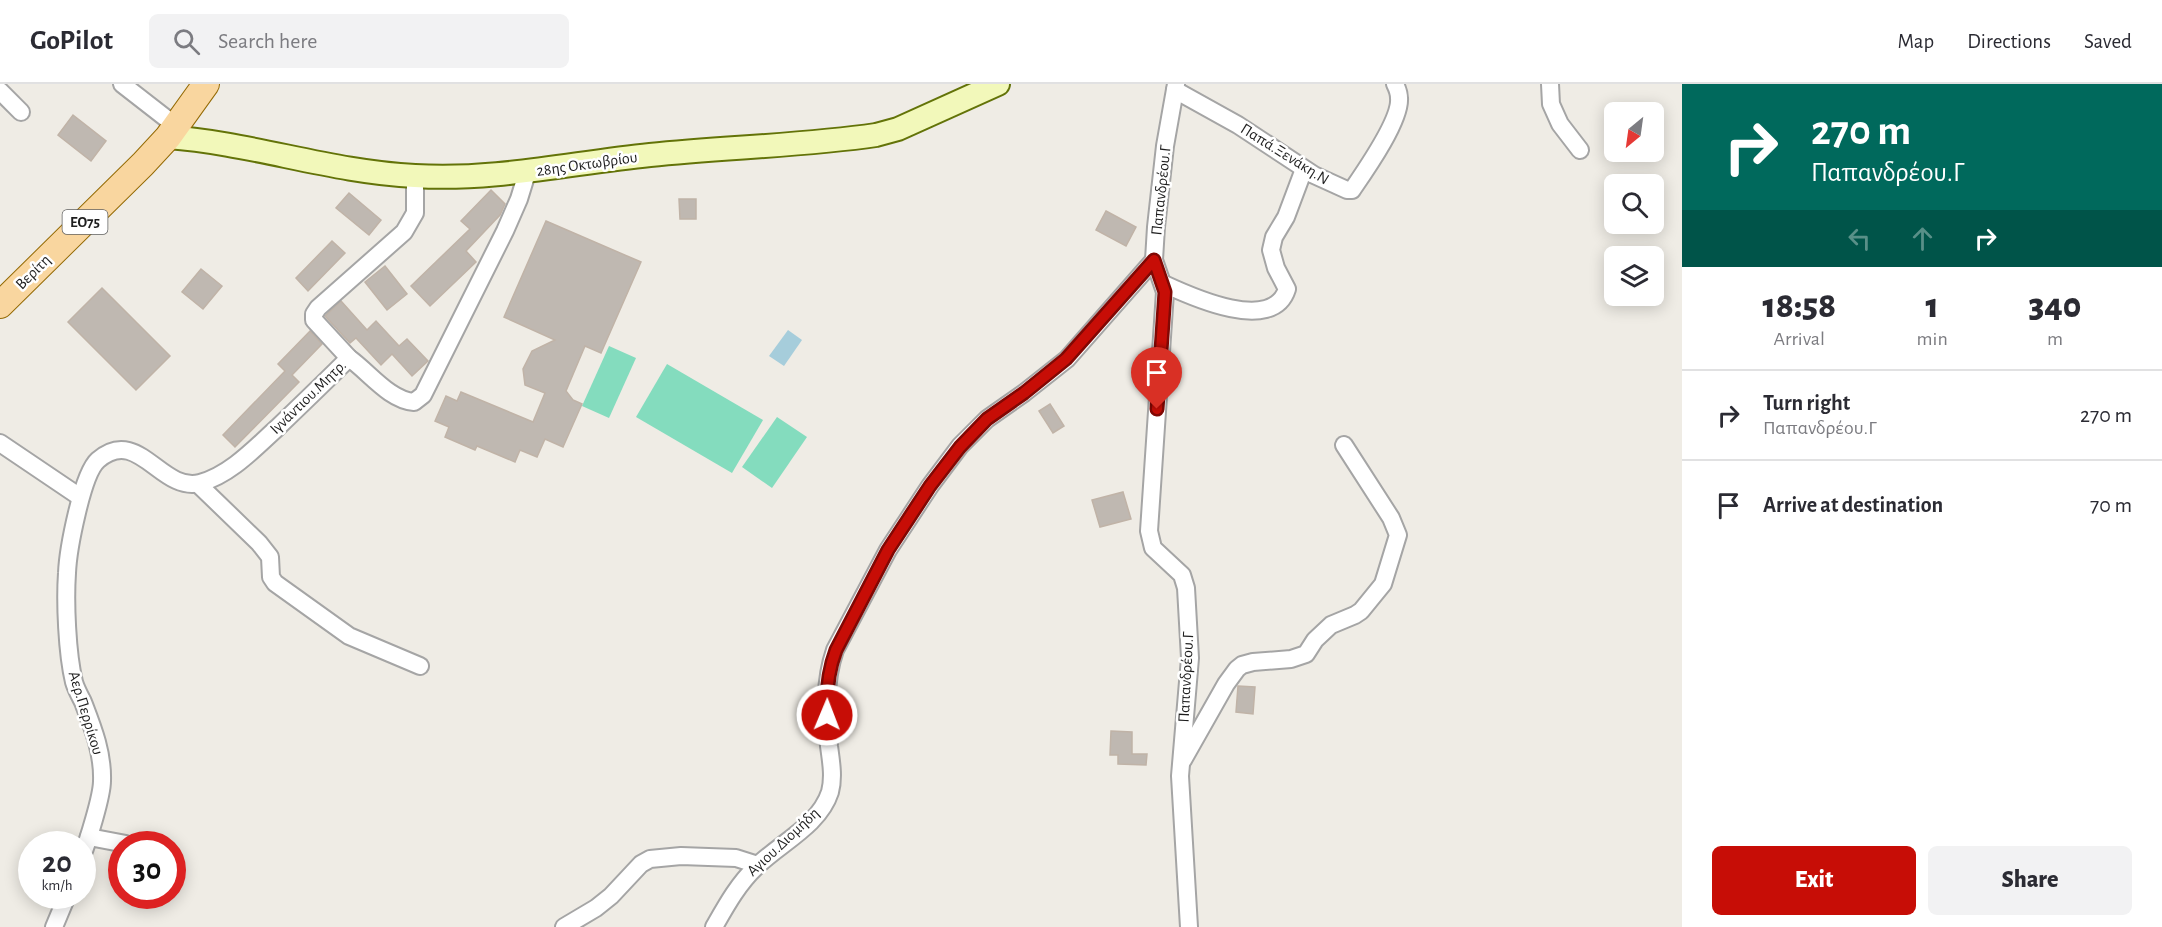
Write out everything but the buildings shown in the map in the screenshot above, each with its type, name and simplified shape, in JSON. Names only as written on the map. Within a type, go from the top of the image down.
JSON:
[{"type":"main road","name":"ΕΟ75","points":[[172,131],[206,84]]},
{"type":"main road","name":"28ης Οκτωβρίου","points":[[172,131],[340,167],[415,176],[476,176],[527,173],[614,159],[692,150],[882,134],[998,84]]},
{"type":"main road","name":"Βερίτη","points":[[0,305],[143,164],[172,131]]},
{"type":"street","points":[[122,84],[172,131]]},
{"type":"street","name":"Παπά.Ξενάκη.Ν","points":[[1175,87],[1304,169],[1332,184],[1352,190],[1380,147],[1400,100],[1395,84]]},
{"type":"street","points":[[1550,84],[1551,104],[1560,124],[1580,150]]},
{"type":"street","name":"Παπανδρέου.Γ","points":[[1175,87],[1165,146],[1154,260],[1165,292],[1149,531],[1153,548],[1182,575],[1186,588],[1190,658],[1180,776],[1189,927]]},
{"type":"street","points":[[0,91],[21,112]]},
{"type":"street","points":[[1164,284],[1212,303],[1253,312],[1273,308],[1280,302],[1287,289],[1272,256],[1272,242],[1286,217],[1304,169]]},
{"type":"street","points":[[349,358],[400,399],[414,402],[423,395],[519,200],[527,173]]},
{"type":"street","name":"Ιγνάντιου.Μητρ.","points":[[198,484],[233,467],[349,358],[314,320],[314,314],[404,232],[415,213],[415,176]]},
{"type":"street","name":"Αγιου.Διομήδη","points":[[714,927],[735,892],[758,865],[813,819],[826,801],[832,778],[826,698],[830,664],[888,550],[930,486],[960,447],[987,419],[1066,359],[1154,260]]},
{"type":"street","points":[[0,443],[80,497],[88,472],[98,460],[114,451],[123,450],[137,453],[169,476],[182,482],[198,484],[259,543],[270,557],[271,577],[275,583],[350,636],[420,666]]},
{"type":"street","points":[[1182,763],[1226,684],[1237,669],[1253,662],[1291,659],[1306,654],[1315,640],[1331,625],[1355,615],[1383,584],[1398,535],[1391,518],[1344,445]]},
{"type":"street","name":"Αερ.Περρίκου","points":[[80,497],[67,571],[69,634],[74,683],[99,744],[102,783],[90,831]]},
{"type":"street","points":[[564,927],[596,908],[611,896],[641,864],[650,859],[681,856],[736,858],[758,865]]},
{"type":"street","points":[[54,927],[62,909]]},
{"type":"green space","points":[[609,346],[636,358],[609,418],[582,406]]},
{"type":"green space","points":[[667,364],[763,420],[732,473],[636,417]]},
{"type":"green space","points":[[777,417],[807,437],[772,488],[742,467]]},
{"type":"water","points":[[788,330],[802,340],[784,366],[769,356]]},
{"type":"route","points":[[827,715],[826,698],[830,664],[836,650],[888,550],[930,486],[960,447],[987,419],[1066,359],[1089,336],[1154,260],[1165,292],[1157,409]]}]
